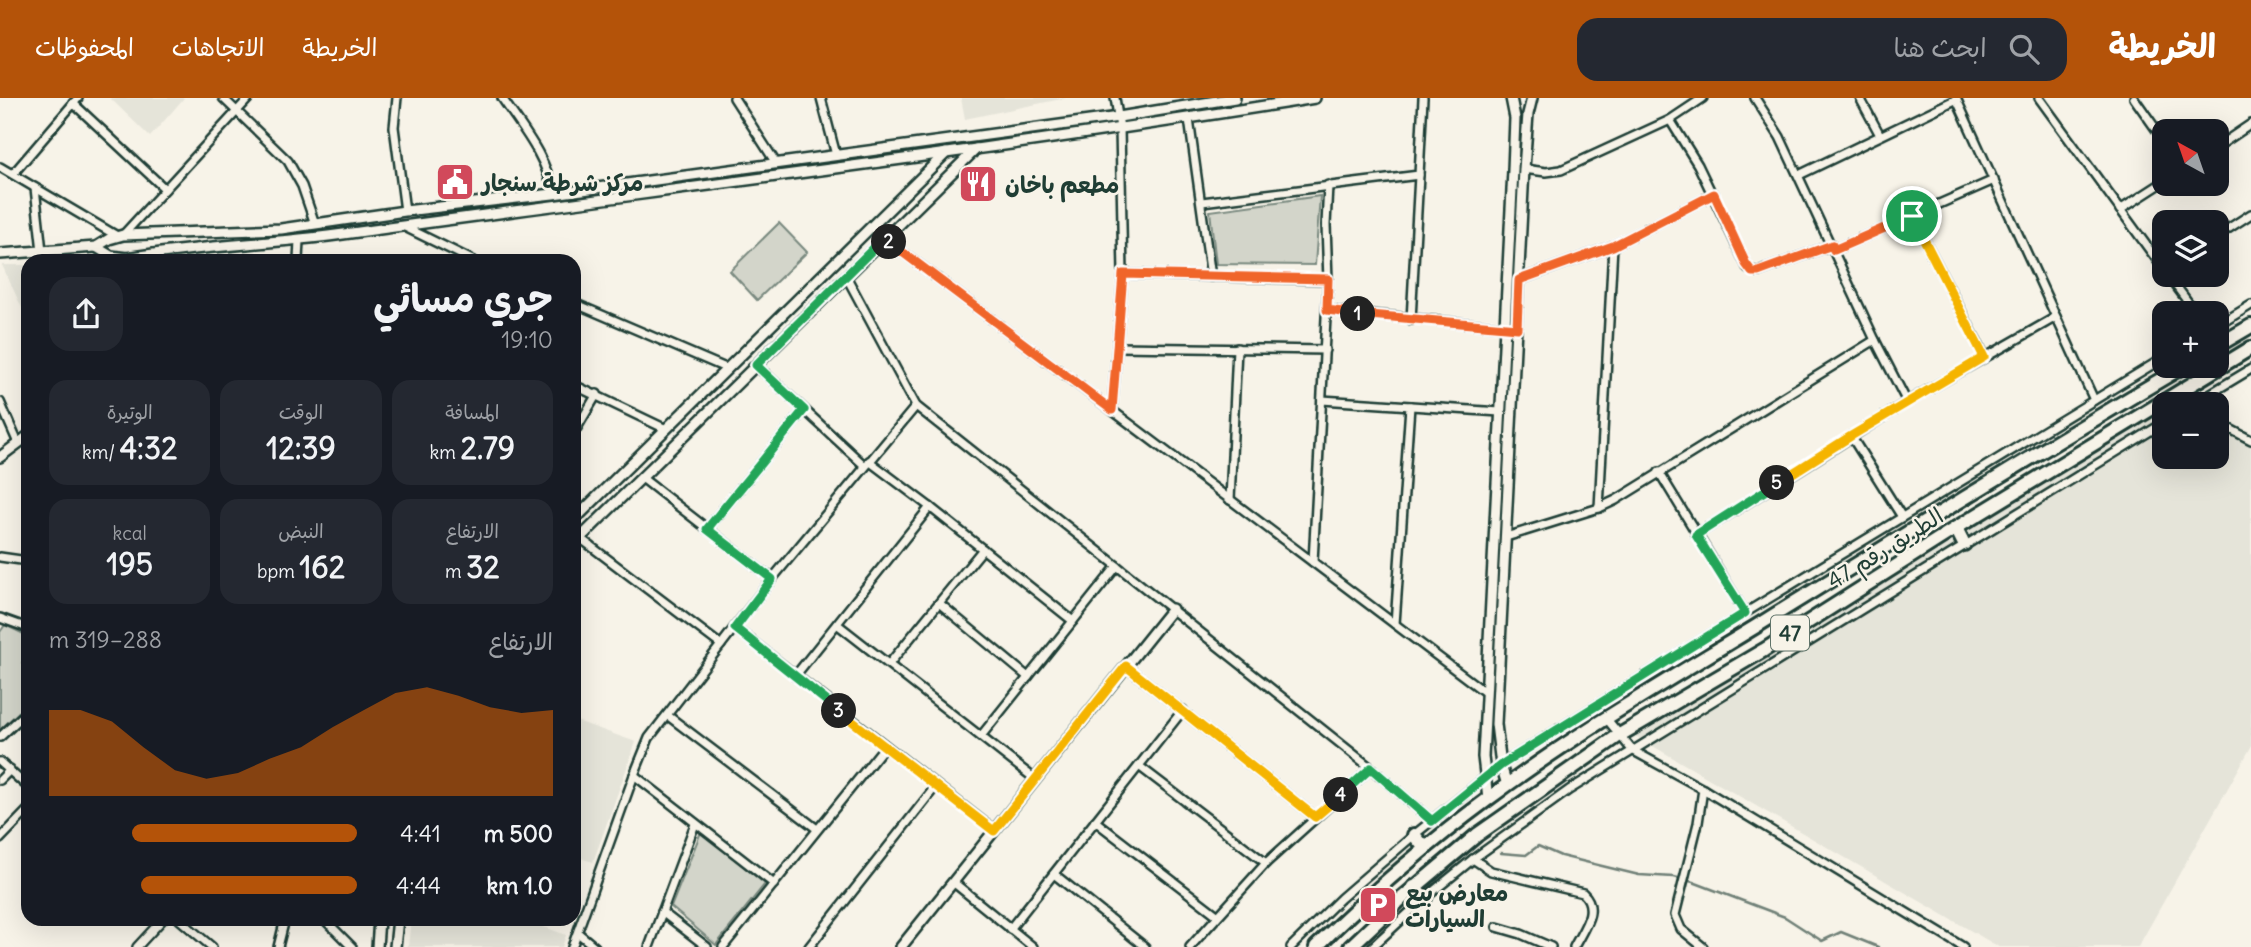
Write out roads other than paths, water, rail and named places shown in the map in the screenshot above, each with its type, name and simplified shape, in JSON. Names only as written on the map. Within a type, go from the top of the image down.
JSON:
[{"type":"highway","points":[[2229,339],[2251,326]]},
{"type":"highway","name":"الطريق رقم 47","points":[[2179,392],[2251,348]]},
{"type":"highway","name":"الطريق رقم 47","points":[[1316,947],[1380,886],[1425,848],[1507,785],[1606,718],[1934,515],[2164,378]]},
{"type":"highway","points":[[2152,385],[2157,392]]},
{"type":"highway","name":"الطريق رقم 47","points":[[1350,947],[1415,887],[1507,813],[1618,736],[1764,650],[2152,408]]},
{"type":"highway","points":[[1956,528],[1964,544]]},
{"type":"highway","points":[[1665,663],[1672,677]]},
{"type":"highway","points":[[1414,835],[1425,848]]},
{"type":"highway","points":[[1415,887],[1425,898]]},
{"type":"street","points":[[223,98],[288,161],[302,186],[316,224]]},
{"type":"street","points":[[114,254],[112,241],[165,189],[249,98]]},
{"type":"street","points":[[397,98],[394,127],[405,211]]},
{"type":"street","points":[[502,98],[542,160],[553,194]]},
{"type":"street","points":[[734,98],[776,163]]},
{"type":"street","points":[[821,98],[836,155]]},
{"type":"street","points":[[1112,410],[1123,274],[1120,128],[1115,98]]},
{"type":"street","points":[[0,254],[96,247],[120,235],[281,229],[1119,117],[1235,98]]},
{"type":"street","points":[[152,254],[299,240],[755,180],[1189,119],[1315,98]]},
{"type":"street","points":[[1411,320],[1423,98]]},
{"type":"street","points":[[1488,799],[1483,757],[1515,118],[1511,98]]},
{"type":"street","points":[[1507,785],[1501,765],[1496,724],[1524,169],[1528,114],[1532,98]]},
{"type":"street","points":[[1524,169],[1546,172],[1560,170],[1670,120],[1703,98]]},
{"type":"street","points":[[1755,98],[1780,137],[1907,402]]},
{"type":"street","points":[[1860,98],[1880,135]]},
{"type":"street","points":[[1799,175],[1956,98],[2094,400]]},
{"type":"street","points":[[2039,98],[2152,253]]},
{"type":"street","points":[[2134,98],[2152,124]]},
{"type":"street","points":[[13,174],[75,101],[165,189]]},
{"type":"street","points":[[1189,119],[1211,277]]},
{"type":"street","points":[[1670,120],[1714,194],[1752,272],[1763,271],[1833,247],[1994,180]]},
{"type":"street","points":[[2230,138],[2251,124]]},
{"type":"street","points":[[581,514],[916,184],[947,152],[949,139]]},
{"type":"street","points":[[581,537],[976,149]]},
{"type":"street","points":[[0,167],[120,235]]},
{"type":"street","points":[[1202,202],[1419,175]]},
{"type":"street","points":[[916,184],[928,195]]},
{"type":"street","points":[[1312,562],[1327,310],[1328,185]]},
{"type":"street","points":[[35,188],[41,251]]},
{"type":"street","points":[[2120,210],[2152,189]]},
{"type":"street","points":[[1519,280],[1613,246],[1714,194]]},
{"type":"street","points":[[2229,228],[2251,214]]},
{"type":"street","points":[[1912,216],[1984,357]]},
{"type":"street","points":[[402,226],[451,254]]},
{"type":"street","points":[[884,238],[1486,693]]},
{"type":"street","points":[[298,254],[299,240]]},
{"type":"street","points":[[1599,509],[1613,246]]},
{"type":"street","points":[[96,247],[108,254]]},
{"type":"street","points":[[96,247],[100,254]]},
{"type":"street","points":[[1123,274],[1328,279]]},
{"type":"street","points":[[846,276],[916,406],[1371,768],[1432,821]]},
{"type":"street","points":[[2229,319],[2251,305]]},
{"type":"street","points":[[581,306],[728,369]]},
{"type":"street","points":[[1327,310],[1517,328]]},
{"type":"street","points":[[1696,535],[1907,402],[2056,317]]},
{"type":"street","points":[[1506,537],[1599,509],[1875,340]]},
{"type":"street","points":[[1117,347],[1325,350]]},
{"type":"street","points":[[1230,500],[1237,348]]},
{"type":"street","points":[[756,365],[867,464],[930,507],[1073,621]]},
{"type":"street","points":[[1291,947],[1341,898],[1501,765],[2152,365]]},
{"type":"street","points":[[2213,392],[2251,369]]},
{"type":"street","points":[[581,388],[666,429]]},
{"type":"street","points":[[581,421],[597,394]]},
{"type":"street","points":[[1322,400],[1500,412]]},
{"type":"street","points":[[0,402],[18,443]]},
{"type":"street","points":[[581,925],[646,742],[772,579],[916,406]]},
{"type":"street","points":[[1395,624],[1410,406]]},
{"type":"street","points":[[707,529],[804,410]]},
{"type":"street","points":[[2229,428],[2251,440]]},
{"type":"street","points":[[1372,947],[1425,898],[1473,859],[1569,790],[2152,430]]},
{"type":"street","points":[[1851,436],[1902,517]]},
{"type":"street","points":[[0,457],[21,441]]},
{"type":"street","points":[[1659,472],[1745,613]]},
{"type":"street","points":[[642,478],[772,579]]},
{"type":"street","points":[[795,676],[930,507]]},
{"type":"street","points":[[581,544],[721,645]]},
{"type":"street","points":[[889,664],[983,549]]},
{"type":"street","points":[[0,557],[21,560]]},
{"type":"street","points":[[981,736],[1117,566]]},
{"type":"street","points":[[939,603],[1028,677]]},
{"type":"street","points":[[901,947],[1172,609]]},
{"type":"street","points":[[0,618],[21,626]]},
{"type":"street","points":[[837,624],[1035,779]]},
{"type":"street","points":[[735,628],[994,831]]},
{"type":"street","points":[[1126,666],[1315,817]]},
{"type":"street","points":[[1010,929],[1183,710]]},
{"type":"street","points":[[667,715],[817,829]]},
{"type":"street","points":[[0,737],[21,718]]},
{"type":"street","points":[[1606,718],[1632,750],[1703,789],[1963,947]]},
{"type":"street","points":[[723,947],[885,746]]},
{"type":"street","points":[[0,762],[21,781]]},
{"type":"street","points":[[1139,766],[1266,863]]},
{"type":"street","points":[[1190,947],[1266,863],[1371,768]]},
{"type":"street","points":[[0,780],[10,771]]},
{"type":"street","points":[[634,775],[774,884]]},
{"type":"street","points":[[809,947],[936,786]]},
{"type":"street","points":[[1703,789],[1698,823],[1675,915],[1681,929],[1703,947]]},
{"type":"street","points":[[0,839],[21,817]]},
{"type":"street","points":[[1095,821],[1217,915]]},
{"type":"street","points":[[649,947],[695,824]]},
{"type":"street","points":[[1473,859],[1491,871],[1583,893],[1590,899],[1592,908],[1574,947]]},
{"type":"street","points":[[1054,874],[1145,947]]},
{"type":"street","points":[[953,882],[1034,947]]},
{"type":"street","points":[[662,912],[706,947]]},
{"type":"street","points":[[137,947],[156,926]]},
{"type":"street","points":[[187,926],[212,947]]},
{"type":"street","points":[[278,947],[283,926]]},
{"type":"street","points":[[331,926],[352,947]]},
{"type":"street","points":[[377,947],[378,926]]},
{"type":"street","points":[[395,947],[397,926]]},
{"type":"street","points":[[572,947],[580,926]]},
{"type":"street","points":[[1497,927],[1521,933],[1551,947]]},
{"type":"street","points":[[578,933],[595,947]]},
{"type":"waterway","points":[[1501,853],[1526,855],[1538,846],[1561,856],[1639,875],[1674,877],[1785,917],[1822,941],[1841,932],[1878,947]]},
{"type":"place","name":"مركز شرطة سنجار","points":[[455,182]]},
{"type":"place","name":"مطعم باخان","points":[[978,184]]},
{"type":"place","name":"معارض بيع السيارات","points":[[1378,905]]}]
